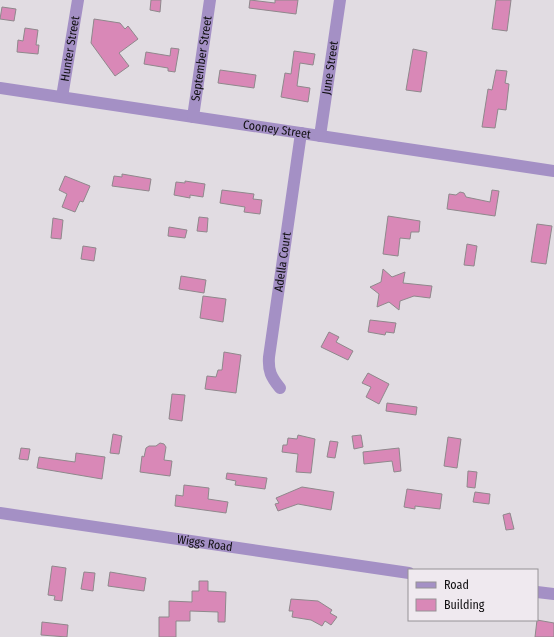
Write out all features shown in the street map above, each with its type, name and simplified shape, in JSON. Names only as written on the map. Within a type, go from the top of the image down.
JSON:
[{"type":"street","name":"Hunter Street","points":[[62,97],[78,0]]},
{"type":"street","name":"September Street","points":[[193,117],[210,0]]},
{"type":"street","name":"June Street","points":[[320,136],[340,0]]},
{"type":"street","name":"Cooney Street","points":[[0,88],[554,172]]},
{"type":"street","name":"Adella Court","points":[[280,388],[268,370],[269,357],[301,133]]},
{"type":"street","name":"Wiggs Road","points":[[0,513],[408,573]]},
{"type":"street","points":[[538,592],[554,594]]},
{"type":"building","points":[[151,0],[161,0],[160,12],[150,10]]},
{"type":"building","points":[[250,0],[275,3],[275,0],[298,0],[296,14],[249,8]]},
{"type":"building","points":[[496,0],[511,0],[507,31],[492,29]]},
{"type":"building","points":[[2,7],[16,9],[14,21],[0,19]]},
{"type":"building","points":[[94,19],[120,23],[125,29],[128,26],[138,39],[119,53],[129,66],[115,76],[91,43]]},
{"type":"building","points":[[25,28],[38,30],[36,45],[39,45],[38,54],[17,52],[18,40],[23,41]]},
{"type":"building","points":[[171,48],[179,49],[175,72],[168,71],[168,68],[144,64],[146,52],[170,56]]},
{"type":"building","points":[[413,49],[427,52],[421,92],[406,90]]},
{"type":"building","points":[[294,51],[315,54],[313,65],[300,63],[297,86],[310,88],[308,102],[281,97],[285,73],[291,74]]},
{"type":"building","points":[[220,70],[256,75],[254,88],[218,83]]},
{"type":"building","points":[[496,70],[507,71],[505,83],[509,84],[506,110],[498,109],[495,128],[482,127],[488,89],[492,90]]},
{"type":"building","points":[[122,174],[151,179],[149,191],[112,186],[114,176],[122,177]]},
{"type":"building","points":[[65,176],[90,186],[83,202],[80,201],[75,212],[62,207],[67,194],[59,190]]},
{"type":"building","points":[[185,181],[205,184],[203,197],[190,195],[190,198],[174,195],[176,182],[185,183]]},
{"type":"building","points":[[222,190],[254,194],[253,199],[262,200],[260,214],[244,212],[245,207],[220,203]]},
{"type":"building","points":[[492,190],[499,191],[495,216],[447,209],[449,194],[456,195],[460,192],[464,193],[466,197],[490,202]]},
{"type":"building","points":[[388,216],[420,221],[419,232],[411,232],[410,239],[400,238],[398,256],[383,254]]},
{"type":"building","points":[[199,217],[208,218],[207,232],[197,231]]},
{"type":"building","points":[[53,218],[63,220],[61,239],[51,238]]},
{"type":"building","points":[[537,224],[552,226],[546,264],[531,262]]},
{"type":"building","points":[[169,227],[187,230],[185,238],[168,236]]},
{"type":"building","points":[[467,244],[477,246],[474,266],[464,265]]},
{"type":"building","points":[[83,246],[96,248],[94,261],[81,259]]},
{"type":"building","points":[[383,269],[392,277],[405,272],[403,283],[432,286],[430,298],[414,296],[400,301],[399,310],[389,302],[377,307],[379,294],[370,287],[381,282]]},
{"type":"building","points":[[181,276],[206,280],[204,293],[179,289]]},
{"type":"building","points":[[203,296],[226,299],[223,322],[200,318]]},
{"type":"building","points":[[370,320],[396,323],[394,333],[386,332],[385,335],[368,332]]},
{"type":"building","points":[[329,332],[339,337],[336,342],[353,351],[348,360],[321,347]]},
{"type":"building","points":[[224,352],[241,355],[236,393],[205,389],[207,376],[216,377],[218,370],[222,370]]},
{"type":"building","points":[[368,373],[389,384],[379,404],[366,397],[371,387],[362,383]]},
{"type":"building","points":[[172,394],[185,395],[182,421],[169,419]]},
{"type":"building","points":[[387,403],[417,407],[416,415],[386,411]]},
{"type":"building","points":[[113,434],[122,436],[119,454],[110,453]]},
{"type":"building","points":[[298,435],[315,439],[311,473],[296,472],[298,454],[282,452],[283,445],[287,445],[288,438],[297,439]]},
{"type":"building","points":[[361,435],[363,447],[354,449],[352,436]]},
{"type":"building","points":[[448,437],[461,439],[457,468],[444,466]]},
{"type":"building","points":[[330,441],[338,442],[335,458],[327,457]]},
{"type":"building","points":[[160,443],[164,444],[166,447],[164,460],[172,461],[170,476],[140,472],[142,456],[144,457],[146,448],[149,446],[156,446]]},
{"type":"building","points":[[21,448],[30,449],[28,460],[19,459]]},
{"type":"building","points":[[399,448],[401,471],[394,472],[392,461],[364,464],[363,452]]},
{"type":"building","points":[[76,453],[105,457],[102,479],[37,468],[39,457],[75,462]]},
{"type":"building","points":[[468,471],[477,472],[475,488],[467,487]]},
{"type":"building","points":[[227,473],[267,478],[265,489],[235,485],[236,481],[226,479]]},
{"type":"building","points":[[184,485],[209,488],[208,499],[228,502],[226,513],[175,506],[176,495],[183,496]]},
{"type":"building","points":[[302,487],[334,492],[331,510],[298,504],[278,511],[275,504],[279,503],[276,498]]},
{"type":"building","points":[[407,489],[442,494],[440,509],[415,506],[415,509],[404,507]]},
{"type":"building","points":[[475,492],[490,494],[489,504],[473,502]]},
{"type":"building","points":[[510,513],[514,529],[506,530],[503,515]]},
{"type":"building","points":[[52,566],[66,568],[62,601],[54,600],[55,596],[48,595]]},
{"type":"building","points":[[84,572],[95,573],[93,591],[81,589]]},
{"type":"building","points":[[110,572],[146,578],[144,591],[108,586]]},
{"type":"building","points":[[199,581],[208,581],[208,591],[226,592],[225,622],[218,622],[218,612],[190,611],[190,621],[176,621],[176,637],[159,637],[159,617],[169,617],[169,601],[192,602],[192,591],[199,591]]},
{"type":"building","points":[[291,599],[318,601],[332,610],[330,613],[337,617],[331,625],[325,621],[322,626],[311,620],[292,617],[293,611],[289,611]]},
{"type":"building","points":[[538,620],[554,623],[554,637],[535,637]]},
{"type":"building","points":[[42,622],[68,625],[67,637],[41,635]]}]
